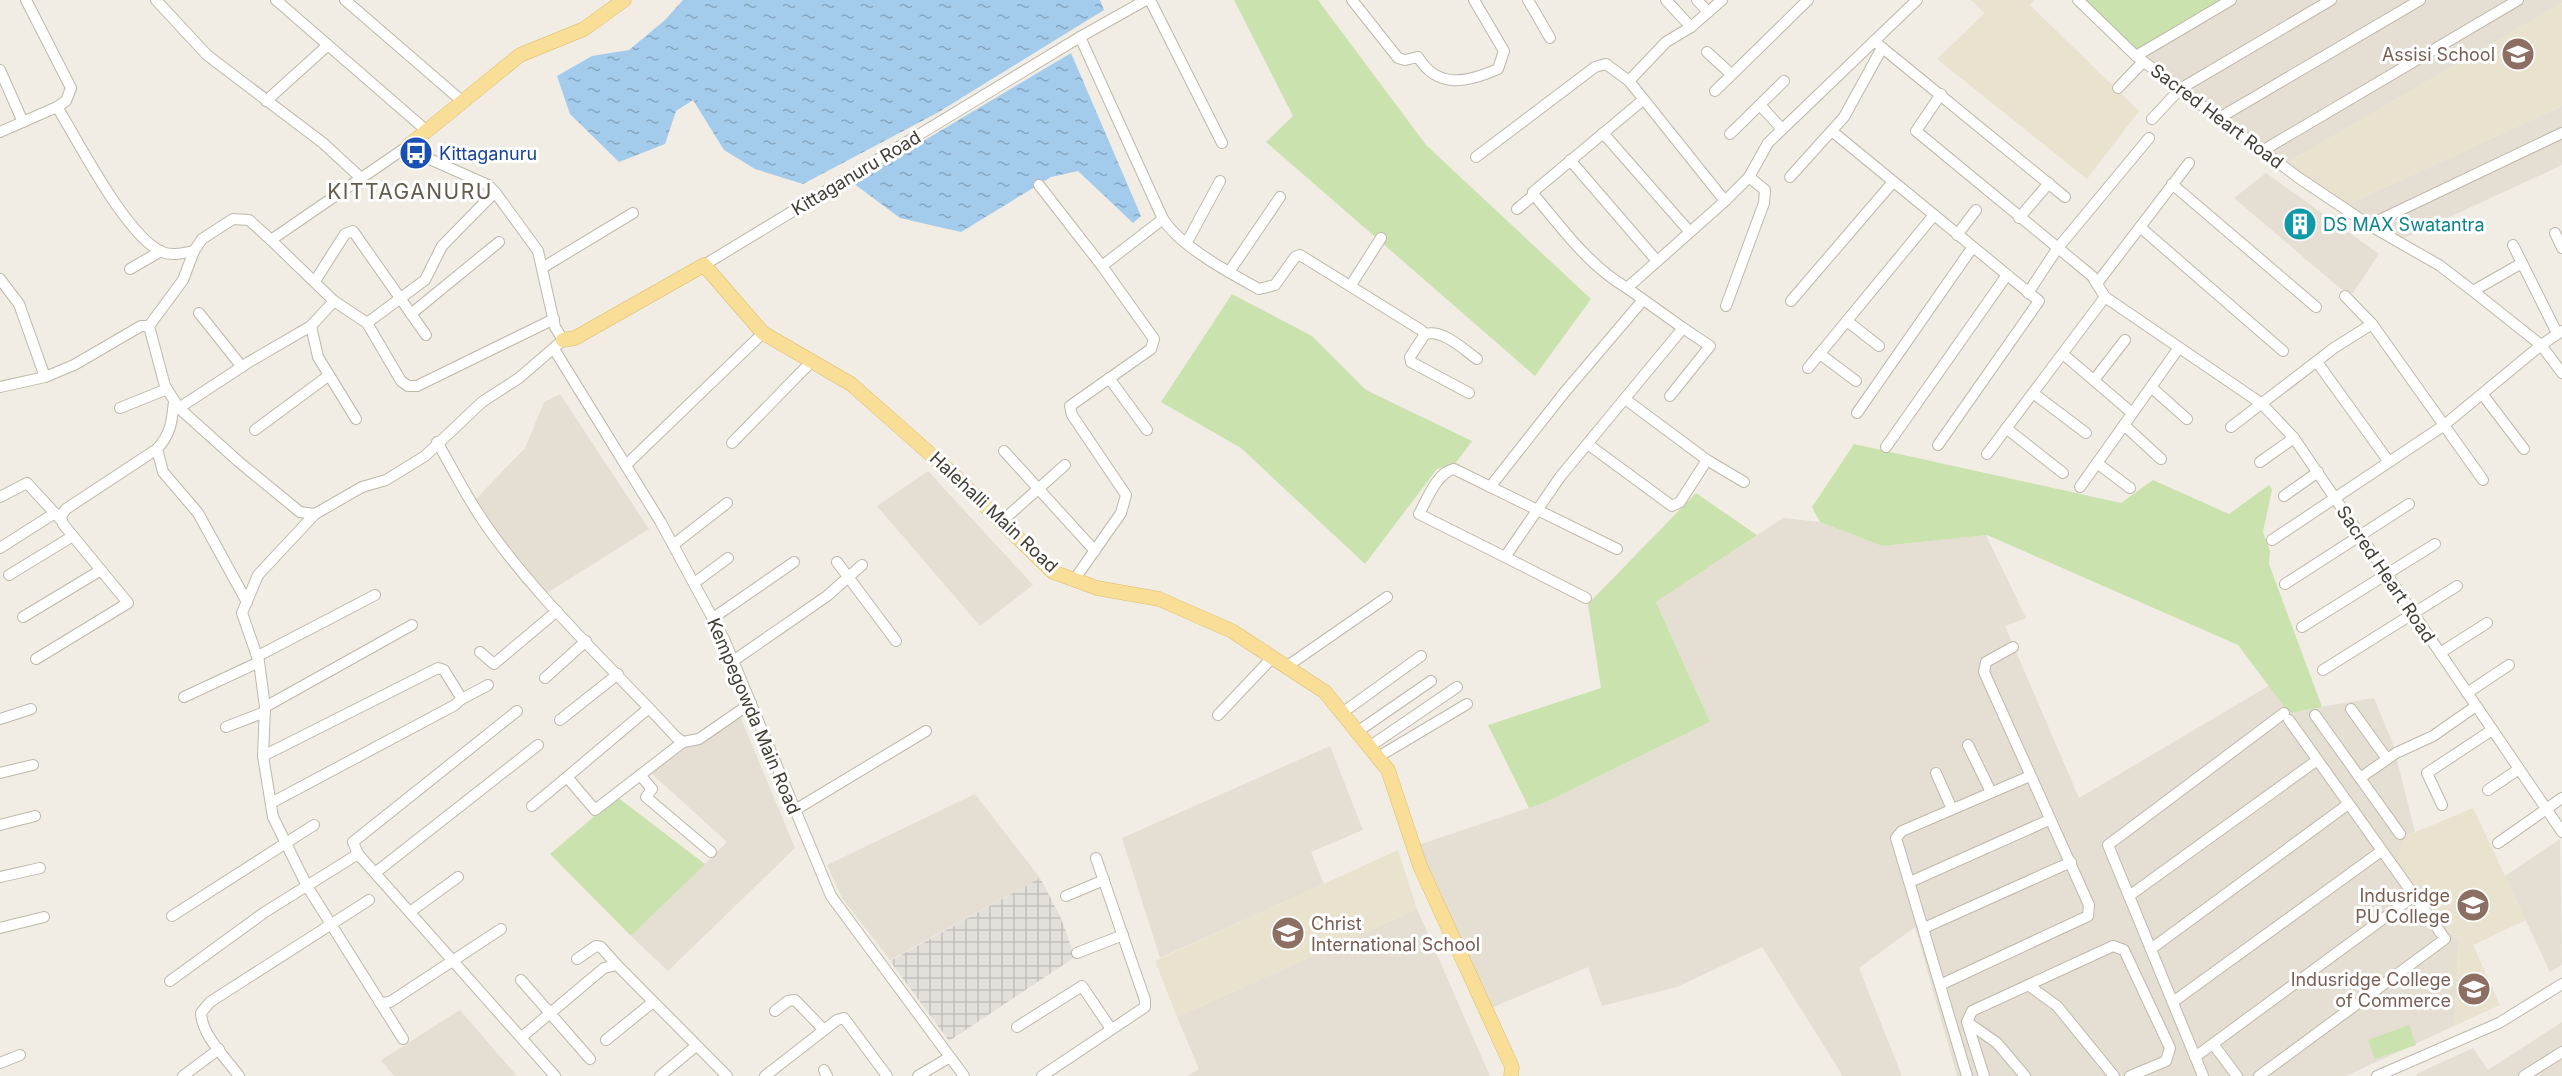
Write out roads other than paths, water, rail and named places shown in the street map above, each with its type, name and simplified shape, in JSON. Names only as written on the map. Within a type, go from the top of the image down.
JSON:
[{"type":"main road","points":[[408,146],[520,55],[584,29],[624,0]]},
{"type":"main road","name":"Halehalli Main Road","points":[[704,265],[763,333],[851,384],[946,468],[1053,572],[1097,588],[1158,599],[1232,631],[1325,692],[1389,770],[1419,866],[1512,1067],[1511,1076]]},
{"type":"main road","name":"Kittaganuru Road","points":[[559,344],[575,338],[704,265]]},
{"type":"street","points":[[0,132],[57,107],[66,101],[71,88],[26,0]]},
{"type":"street","points":[[156,0],[207,55],[323,143],[362,178]]},
{"type":"street","points":[[276,0],[327,46],[364,74],[426,131]]},
{"type":"street","points":[[345,0],[463,102]]},
{"type":"street","points":[[1148,0],[1222,143]]},
{"type":"street","name":"Kittaganuru Road","points":[[704,265],[1080,37],[1148,0]]},
{"type":"street","points":[[1352,0],[1398,58],[1405,60],[1418,57],[1426,70],[1443,80],[1475,79],[1498,69],[1504,51],[1474,0]]},
{"type":"street","points":[[1528,0],[1550,38]]},
{"type":"street","points":[[1666,0],[1691,27]]},
{"type":"street","points":[[1697,0],[1708,12]]},
{"type":"street","points":[[1629,81],[1666,42],[1691,27],[1722,0]]},
{"type":"street","points":[[1715,91],[1808,0]]},
{"type":"street","points":[[1627,288],[1725,201],[1749,177],[1760,154],[1782,129],[1878,44],[1917,0]]},
{"type":"street","name":"Sacred Heart Road","points":[[2078,0],[2139,59],[2262,150],[2369,225],[2439,265],[2473,291],[2541,345],[2562,373]]},
{"type":"street","points":[[2118,88],[2139,59],[2231,0]]},
{"type":"street","points":[[2152,119],[2180,89],[2331,0]]},
{"type":"street","points":[[2219,118],[2420,0]]},
{"type":"street","points":[[2262,150],[2518,0]]},
{"type":"street","points":[[1080,37],[1163,219],[1187,242],[1229,272],[1259,289],[1270,288],[1300,255],[1425,334]]},
{"type":"street","points":[[1878,44],[2065,197]]},
{"type":"street","points":[[1790,177],[1833,132],[1854,103],[1878,44]]},
{"type":"street","points":[[266,101],[327,46]]},
{"type":"street","points":[[1707,52],[1731,74]]},
{"type":"street","points":[[1476,157],[1595,68],[1606,64],[1629,81],[1725,201]]},
{"type":"street","points":[[0,70],[23,122]]},
{"type":"street","points":[[1730,134],[1784,81]]},
{"type":"street","points":[[1941,94],[1916,131],[2019,219],[2098,282],[2105,297],[2178,349],[2262,404],[2294,438],[2336,498],[2272,540]]},
{"type":"street","points":[[1517,209],[1534,195],[1537,187],[1643,100]]},
{"type":"street","points":[[1760,105],[1782,129]]},
{"type":"street","points":[[57,107],[130,224],[161,251],[174,255],[194,251]]},
{"type":"street","points":[[1603,132],[1689,231]]},
{"type":"street","points":[[1833,132],[2039,301],[1938,445]]},
{"type":"street","points":[[2369,225],[2562,133]]},
{"type":"street","points":[[2028,292],[2057,249],[2149,138]]},
{"type":"street","points":[[271,240],[408,146],[416,153],[488,185],[495,192],[442,246],[424,280],[367,323]]},
{"type":"street","points":[[1570,160],[1657,261]]},
{"type":"street","points":[[2098,282],[2189,163]]},
{"type":"street","points":[[1726,306],[1764,202],[1765,190],[1749,177]]},
{"type":"street","points":[[1187,242],[1220,181]]},
{"type":"street","points":[[1791,301],[1893,182]]},
{"type":"street","points":[[2019,219],[2049,183]]},
{"type":"street","points":[[2172,184],[2316,308]]},
{"type":"street","points":[[1039,185],[1102,266],[1154,339],[1151,349],[1074,402],[1070,410],[1126,495],[1121,513],[1074,580]]},
{"type":"street","name":"Kempegowda Main Road","points":[[495,192],[538,251],[559,344],[713,618],[831,896],[964,1076]]},
{"type":"street","points":[[1534,195],[1601,272],[1710,346],[1670,396]]},
{"type":"street","points":[[1229,272],[1280,197]]},
{"type":"street","points":[[1957,235],[1976,210]]},
{"type":"street","points":[[542,268],[633,213]]},
{"type":"street","points":[[1808,368],[1934,215]]},
{"type":"street","points":[[149,326],[183,280],[194,251],[202,239],[233,219],[249,220],[315,280],[334,301],[367,323],[401,381],[408,386],[417,386],[554,318]]},
{"type":"street","points":[[1102,266],[1163,219]]},
{"type":"street","points":[[2140,227],[2283,351]]},
{"type":"street","points":[[315,280],[345,234],[350,230],[426,335]]},
{"type":"street","points":[[2555,233],[2562,248]]},
{"type":"street","points":[[1350,285],[1381,238]]},
{"type":"street","points":[[411,314],[500,242]]},
{"type":"street","points":[[2513,245],[2560,332]]},
{"type":"street","points":[[1857,413],[1972,248]]},
{"type":"street","points":[[129,268],[161,251]]},
{"type":"street","points":[[2473,291],[2522,263]]},
{"type":"street","points":[[1886,447],[2007,275]]},
{"type":"street","points":[[0,279],[19,304],[45,377]]},
{"type":"street","points":[[2345,296],[2372,324],[2483,480]]},
{"type":"street","points":[[1987,454],[2105,297]]},
{"type":"street","points":[[1490,488],[1564,393],[1643,300]]},
{"type":"street","points":[[0,548],[58,517],[66,509],[157,449],[165,441],[176,405],[311,326],[334,301]]},
{"type":"street","points":[[199,313],[242,367]]},
{"type":"street","points":[[1847,321],[1879,346]]},
{"type":"street","points":[[2231,426],[2372,324]]},
{"type":"street","points":[[0,387],[45,377],[74,365],[141,326],[149,326]]},
{"type":"street","points":[[149,326],[167,389],[176,405],[239,462],[300,512],[315,514]]},
{"type":"street","points":[[311,326],[318,357],[356,419]]},
{"type":"street","points":[[1505,557],[1560,477],[1589,446],[1683,328]]},
{"type":"street","points":[[1469,393],[1411,362],[1410,357],[1425,334],[1431,332],[1442,336],[1477,359]]},
{"type":"street","name":"Sacred Heart Road","points":[[2560,332],[2443,426],[2336,498],[2412,614],[2562,832]]},
{"type":"street","points":[[626,465],[763,333]]},
{"type":"street","points":[[2094,380],[2125,340]]},
{"type":"street","points":[[403,1039],[307,886],[273,817],[262,756],[265,709],[258,659],[242,613],[258,575],[315,514],[362,487],[386,480],[408,468],[425,456],[437,442],[482,402],[519,378],[559,344]]},
{"type":"street","points":[[2080,487],[2178,349]]},
{"type":"street","points":[[1820,354],[1856,381]]},
{"type":"street","points":[[2062,354],[2132,413]]},
{"type":"street","points":[[732,443],[812,361]]},
{"type":"street","points":[[2317,362],[2389,462]]},
{"type":"street","points":[[255,430],[328,376]]},
{"type":"street","points":[[1110,378],[1147,430]]},
{"type":"street","points":[[2151,387],[2187,418]]},
{"type":"street","points":[[120,408],[167,389]]},
{"type":"street","points":[[2033,393],[2086,434]]},
{"type":"street","points":[[2483,395],[2524,449]]},
{"type":"street","points":[[1625,399],[1707,460],[1744,483]]},
{"type":"street","points":[[2124,425],[2161,459]]},
{"type":"street","points":[[2007,428],[2063,473]]},
{"type":"street","points":[[2260,462],[2294,438]]},
{"type":"street","points":[[437,442],[476,511],[557,611],[683,742]]},
{"type":"street","points":[[1589,446],[1672,506],[1680,502],[1707,460]]},
{"type":"street","points":[[157,449],[163,472],[198,513],[247,602]]},
{"type":"street","points":[[1004,451],[1095,551]]},
{"type":"street","points":[[2097,463],[2130,488]]},
{"type":"street","points":[[1001,522],[1065,465]]},
{"type":"street","points":[[1586,598],[1419,514],[1447,470],[1454,469],[1537,512],[1617,549]]},
{"type":"street","points":[[2284,496],[2318,472]]},
{"type":"street","points":[[0,496],[27,483],[58,517],[128,603],[36,659]]},
{"type":"street","points":[[673,545],[727,503]]},
{"type":"street","points":[[2285,584],[2409,504]]},
{"type":"street","points":[[9,575],[73,536]]},
{"type":"street","points":[[2302,627],[2435,544]]},
{"type":"street","points":[[694,584],[728,558]]},
{"type":"street","points":[[713,618],[794,562]]},
{"type":"street","points":[[837,562],[896,641]]},
{"type":"street","points":[[733,661],[827,596],[862,565]]},
{"type":"street","points":[[23,617],[102,570]]},
{"type":"street","points":[[2323,670],[2457,586]]},
{"type":"street","points":[[184,697],[375,595]]},
{"type":"street","points":[[1287,667],[1387,597]]},
{"type":"street","points":[[480,652],[494,664],[557,611]]},
{"type":"street","points":[[2440,654],[2487,623]]},
{"type":"street","points":[[226,727],[265,709],[412,625]]},
{"type":"street","points":[[545,678],[586,641]]},
{"type":"street","points":[[1942,984],[2088,916],[2090,905],[2049,820],[1983,668],[1986,662],[2013,647]]},
{"type":"street","points":[[1342,713],[1421,656]]},
{"type":"street","points":[[1218,715],[1272,658]]},
{"type":"street","points":[[2467,693],[2510,665]]},
{"type":"street","points":[[262,756],[438,668],[444,669],[460,700]]},
{"type":"street","points":[[560,720],[618,674]]},
{"type":"street","points":[[1357,732],[1431,681]]},
{"type":"street","points":[[271,803],[488,685]]},
{"type":"street","points":[[1374,752],[1457,687]]},
{"type":"street","points":[[567,777],[595,810],[683,742],[699,739],[751,703]]},
{"type":"street","points":[[1374,752],[1467,704]]},
{"type":"street","points":[[2360,778],[2387,759],[2433,736],[2476,706]]},
{"type":"street","points":[[532,806],[649,708]]},
{"type":"street","points":[[0,719],[32,709]]},
{"type":"street","points":[[2350,709],[2387,759]]},
{"type":"street","points":[[517,711],[352,842],[358,854],[522,1036],[555,1076]]},
{"type":"street","points":[[2315,715],[2400,834]]},
{"type":"street","points":[[2203,1076],[2109,848],[2109,843],[2286,717],[2380,852],[2443,935],[2443,942],[2259,1076]]},
{"type":"street","points":[[2442,805],[2427,773],[2492,730]]},
{"type":"street","points":[[795,810],[926,731]]},
{"type":"street","points":[[375,873],[538,745]]},
{"type":"street","points":[[1968,745],[1991,792]]},
{"type":"street","points":[[2129,896],[2316,761]]},
{"type":"street","points":[[0,773],[33,765]]},
{"type":"street","points":[[2488,790],[2518,769]]},
{"type":"street","points":[[1936,773],[1952,809]]},
{"type":"street","points":[[640,775],[652,789],[646,797],[711,852]]},
{"type":"street","points":[[1967,1076],[1942,984],[1896,838],[1902,831],[2030,776]]},
{"type":"street","points":[[2498,843],[2562,798]]},
{"type":"street","points":[[2151,949],[2347,805]]},
{"type":"street","points":[[0,825],[34,816]]},
{"type":"street","points":[[1910,882],[2049,820]]},
{"type":"street","points":[[172,916],[315,825]]},
{"type":"street","points":[[2173,1002],[2380,852]]},
{"type":"street","points":[[170,981],[265,912],[358,854]]},
{"type":"street","points":[[1042,1076],[1143,1009],[1146,1004],[1096,858]]},
{"type":"street","points":[[1924,928],[2070,862]]},
{"type":"street","points":[[0,877],[40,868]]},
{"type":"street","points":[[411,912],[458,877]]},
{"type":"street","points":[[1066,896],[1104,880]]},
{"type":"street","points":[[2195,1057],[2414,896]]},
{"type":"street","points":[[239,1076],[201,1021],[201,1013],[210,1002],[369,900]]},
{"type":"street","points":[[0,928],[44,916]]},
{"type":"street","points":[[380,1003],[390,1002],[454,962],[501,928]]},
{"type":"street","points":[[1077,953],[1123,935]]},
{"type":"street","points":[[1984,1076],[1967,1022],[1972,1011],[2113,945],[2124,950],[2170,1048],[2166,1061],[2130,1076]]},
{"type":"street","points":[[577,959],[596,946],[727,1076]]},
{"type":"street","points":[[522,1036],[604,968],[617,965]]},
{"type":"street","points":[[521,980],[590,1059]]},
{"type":"street","points":[[2377,1076],[2499,1023],[2562,984]]},
{"type":"street","points":[[2028,985],[2057,1006],[2114,1076]]},
{"type":"street","points":[[1017,1027],[1082,986],[1111,1029]]},
{"type":"street","points":[[775,1011],[795,1000],[824,1030]]},
{"type":"street","points":[[606,1040],[653,1002]]},
{"type":"street","points":[[765,1076],[841,1018],[847,1020],[887,1076]]},
{"type":"street","points":[[1967,1022],[1997,1043],[2025,1076]]},
{"type":"street","points":[[2213,1044],[2237,1076]]},
{"type":"street","points":[[660,1076],[696,1046]]},
{"type":"street","points":[[183,1076],[219,1049]]},
{"type":"street","points":[[2524,1076],[2562,1052]]},
{"type":"street","points":[[0,1063],[20,1055]]},
{"type":"street","points":[[918,1076],[950,1057]]},
{"type":"water","points":[[683,0],[1100,0],[1104,10],[937,113],[803,184],[755,169],[724,150],[693,100],[676,111],[665,144],[619,162],[570,114],[557,76],[592,56],[629,50],[665,20]]},
{"type":"water","points":[[1071,53],[1141,216],[1133,223],[1078,171],[1051,177],[961,232],[900,218],[853,183]]},
{"type":"place","name":"Assisi School","points":[[2518,54]]},
{"type":"place","name":"Kittaganuru","points":[[416,153]]},
{"type":"place","name":"DS MAX Swatantra","points":[[2300,224]]},
{"type":"place","name":"Indusridge PU College","points":[[2473,905]]},
{"type":"place","name":"Christ International School","points":[[1288,933]]},
{"type":"place","name":"Indusridge College of Commerce","points":[[2474,989]]},
{"type":"district","name":"KITTAGANURU","points":[[410,191]]}]
